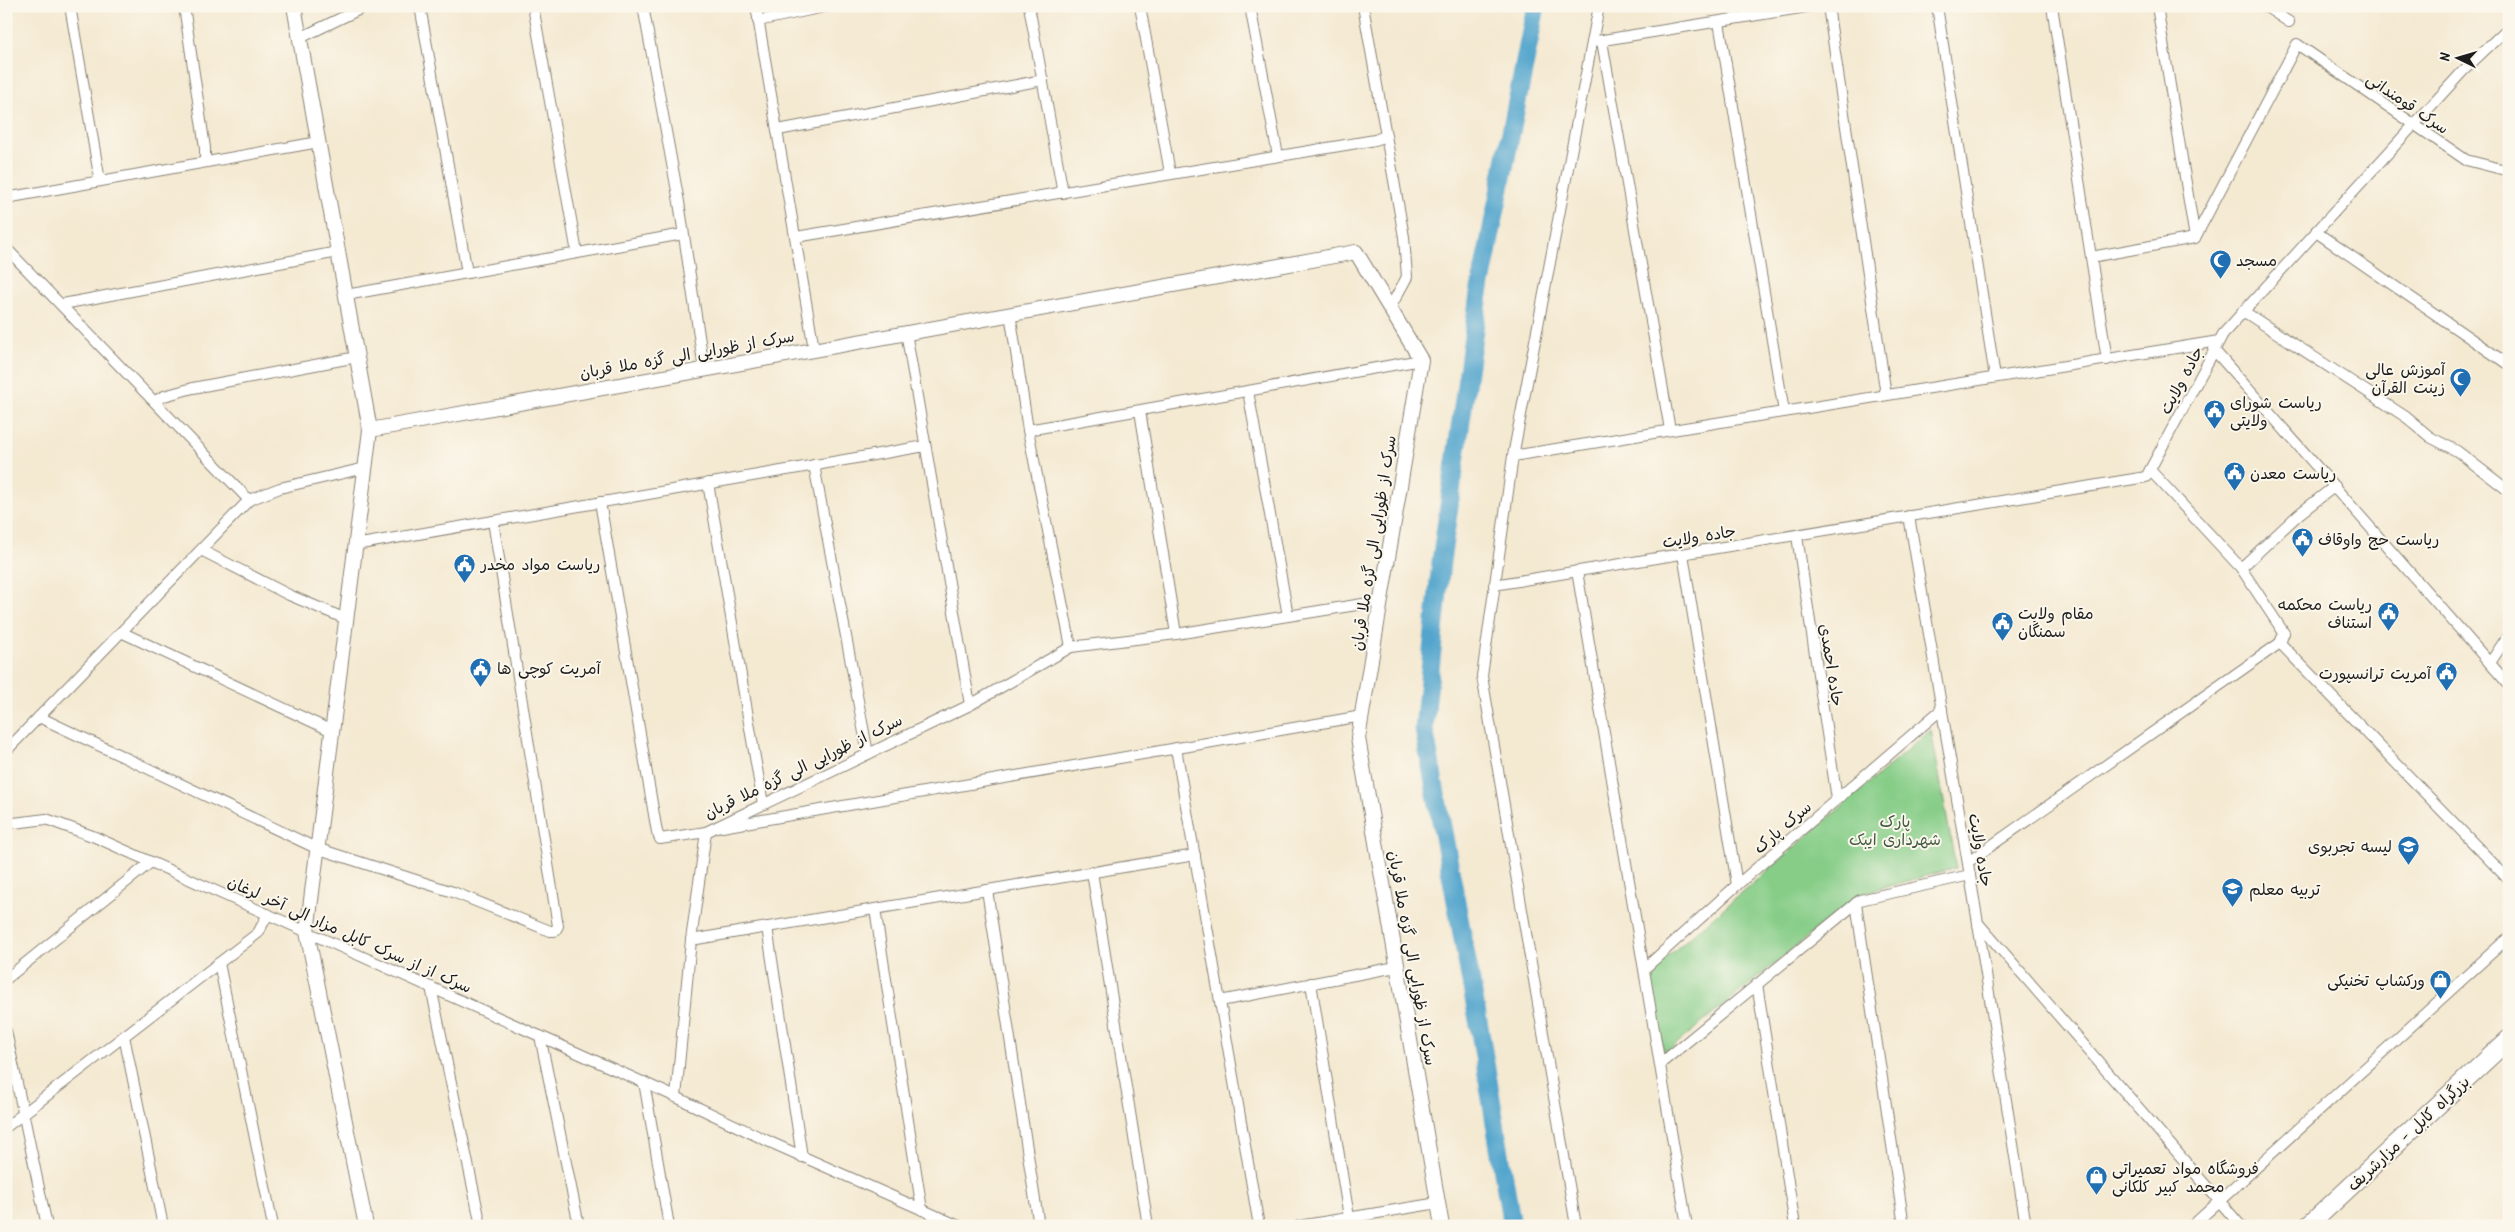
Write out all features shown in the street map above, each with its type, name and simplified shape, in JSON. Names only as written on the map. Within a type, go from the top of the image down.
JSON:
[{"type":"highway","name":"بزرگراه کابل - مزارشریف","points":[[2308,1226],[2509,1039]]},
{"type":"street","points":[[70,6],[100,181]]},
{"type":"street","points":[[184,6],[205,148],[205,161]]},
{"type":"street","points":[[294,6],[370,430],[316,848],[307,932],[366,1226]]},
{"type":"street","points":[[300,38],[366,6]]},
{"type":"street","points":[[420,6],[467,272]]},
{"type":"street","points":[[533,6],[577,252]]},
{"type":"street","points":[[643,6],[683,234],[704,369]]},
{"type":"street","points":[[756,6],[814,349]]},
{"type":"street","points":[[758,21],[829,6]]},
{"type":"street","points":[[1029,6],[1063,193]]},
{"type":"street","points":[[1140,6],[1170,173]]},
{"type":"street","points":[[1250,6],[1278,156]]},
{"type":"street","points":[[1363,6],[1384,136],[1404,237],[1407,277],[1390,308]]},
{"type":"street","points":[[1576,1226],[1482,676],[1512,456],[1599,6]]},
{"type":"street","points":[[1591,42],[1813,6]]},
{"type":"street","points":[[1828,6],[1886,395]]},
{"type":"street","points":[[1936,6],[1994,377]]},
{"type":"street","points":[[2052,6],[2107,360]]},
{"type":"street","points":[[2091,257],[2196,238],[2157,6]]},
{"type":"street","points":[[2265,6],[2289,22]]},
{"type":"street","points":[[1719,22],[1784,412]]},
{"type":"street","name":"جاده ولایت","points":[[1494,585],[2146,477],[2216,345],[2244,311],[2463,71],[2509,27]]},
{"type":"street","points":[[1602,41],[1670,430]]},
{"type":"street","name":"سرک قومندانی","points":[[2196,238],[2297,44],[2466,160],[2509,172]]},
{"type":"street","points":[[778,130],[1043,80]]},
{"type":"street","points":[[796,237],[1375,140],[1384,136]]},
{"type":"street","points":[[6,198],[319,142]]},
{"type":"street","points":[[2316,232],[2509,364]]},
{"type":"street","points":[[346,295],[683,234]]},
{"type":"street","points":[[6,248],[63,304],[249,500]]},
{"type":"street","points":[[63,304],[338,252]]},
{"type":"street","name":"سرک از ظورایی الی گزه ملا قربان","points":[[370,430],[1356,252],[1421,360],[1358,738],[1442,1226]]},
{"type":"street","points":[[2244,311],[2406,417],[2430,437],[2457,451],[2509,491]]},
{"type":"street","points":[[1010,313],[1028,430],[1071,647],[1176,634],[1381,601]]},
{"type":"street","points":[[906,332],[970,705]]},
{"type":"street","points":[[1512,456],[1994,377],[2216,345],[2335,486],[2509,685]]},
{"type":"street","points":[[155,401],[164,396],[193,388],[357,357]]},
{"type":"street","points":[[1028,430],[1421,360]]},
{"type":"street","points":[[1248,391],[1288,616]]},
{"type":"street","points":[[1140,411],[1176,634]]},
{"type":"street","points":[[356,545],[925,446]]},
{"type":"street","points":[[814,465],[868,754]]},
{"type":"street","points":[[6,751],[249,500],[280,488],[365,468]]},
{"type":"street","points":[[1968,862],[2280,643],[2284,633],[2241,568],[2150,470]]},
{"type":"street","points":[[708,484],[762,804]]},
{"type":"street","points":[[2241,568],[2300,514],[2335,486]]},
{"type":"street","points":[[600,502],[660,840],[1362,716]]},
{"type":"street","name":"جاده ولایت","points":[[1909,516],[1968,862],[2026,1226]]},
{"type":"street","points":[[39,717],[316,848],[453,892],[550,931],[555,931],[558,926],[493,521]]},
{"type":"street","name":"جاده احمدی","points":[[1797,536],[1838,799]]},
{"type":"street","points":[[201,550],[346,620]]},
{"type":"street","points":[[1683,554],[1737,885]]},
{"type":"street","points":[[1577,571],[1687,1226]]},
{"type":"street","points":[[121,632],[332,731]]},
{"type":"street","points":[[2490,663],[2509,634]]},
{"type":"street","points":[[2280,643],[2509,880]]},
{"type":"street","name":"سرک از ظورایی الی گزه ملا قربان","points":[[676,1097],[691,940],[710,830],[970,705],[1071,647]]},
{"type":"street","name":"سرک پارک","points":[[1644,969],[1737,885],[1942,709]]},
{"type":"street","points":[[1176,748],[1259,1226]]},
{"type":"street","name":"سرک از از سرک کابل مزار الی آخر لرغان","points":[[6,824],[46,819],[95,837],[676,1097]]},
{"type":"street","points":[[691,940],[1195,855]]},
{"type":"street","points":[[6,979],[152,862]]},
{"type":"street","points":[[1092,872],[1148,1226]]},
{"type":"street","points":[[1660,1064],[1860,900],[1970,875]]},
{"type":"street","points":[[987,890],[1039,1226]]},
{"type":"street","points":[[1856,903],[1904,1226]]},
{"type":"street","points":[[875,909],[922,1210]]},
{"type":"street","points":[[6,1128],[258,933],[268,914]]},
{"type":"street","points":[[1978,923],[2241,1226]]},
{"type":"street","points":[[767,927],[802,1157]]},
{"type":"street","points":[[2192,1226],[2509,937]]},
{"type":"street","points":[[219,963],[273,1226]]},
{"type":"street","points":[[1220,1001],[1396,966]]},
{"type":"street","points":[[1311,983],[1349,1218]]},
{"type":"street","points":[[1757,984],[1795,1226]]},
{"type":"street","points":[[431,987],[481,1226]]},
{"type":"street","points":[[6,1031],[47,1226]]},
{"type":"street","points":[[124,1036],[163,1226]]},
{"type":"street","points":[[540,1036],[579,1226]]},
{"type":"street","points":[[644,1082],[669,1226]]},
{"type":"street","points":[[676,1097],[802,1157],[959,1226]]},
{"type":"street","points":[[1299,1226],[1438,1202]]},
{"type":"green space","name":"پارک شهرداری ایبک","points":[[1931,730],[1956,868],[1860,894],[1664,1054],[1647,974]]},
{"type":"waterway","points":[[1512,1226],[1478,1020],[1424,729],[1441,562],[1479,294],[1536,6]]},
{"type":"place","name":"مسجد","points":[[2220,279]]},
{"type":"place","name":"آموزش عالی زینت القرآن","points":[[2461,397]]},
{"type":"place","name":"ریاست شورای ولایتی","points":[[2214,430]]},
{"type":"place","name":"ریاست معدن","points":[[2234,492]]},
{"type":"place","name":"ریاست حج واوقاف","points":[[2302,558]]},
{"type":"place","name":"ریاست مواد مخدر","points":[[465,583]]},
{"type":"place","name":"ریاست محکمه استناف","points":[[2388,632]]},
{"type":"place","name":"مقام ولایت سمنگان","points":[[2002,641]]},
{"type":"place","name":"آمریت کوچی ها","points":[[481,687]]},
{"type":"place","name":"آمریت ترانسپورت","points":[[2447,692]]},
{"type":"place","name":"لیسه تجربوی","points":[[2408,865]]},
{"type":"place","name":"تربیه معلم","points":[[2233,908]]},
{"type":"place","name":"ورکشاپ تخنیکی","points":[[2441,999]]},
{"type":"place","name":"فروشگاه مواد تعمیراتی محمد کبیر کلکانی","points":[[2096,1196]]}]
